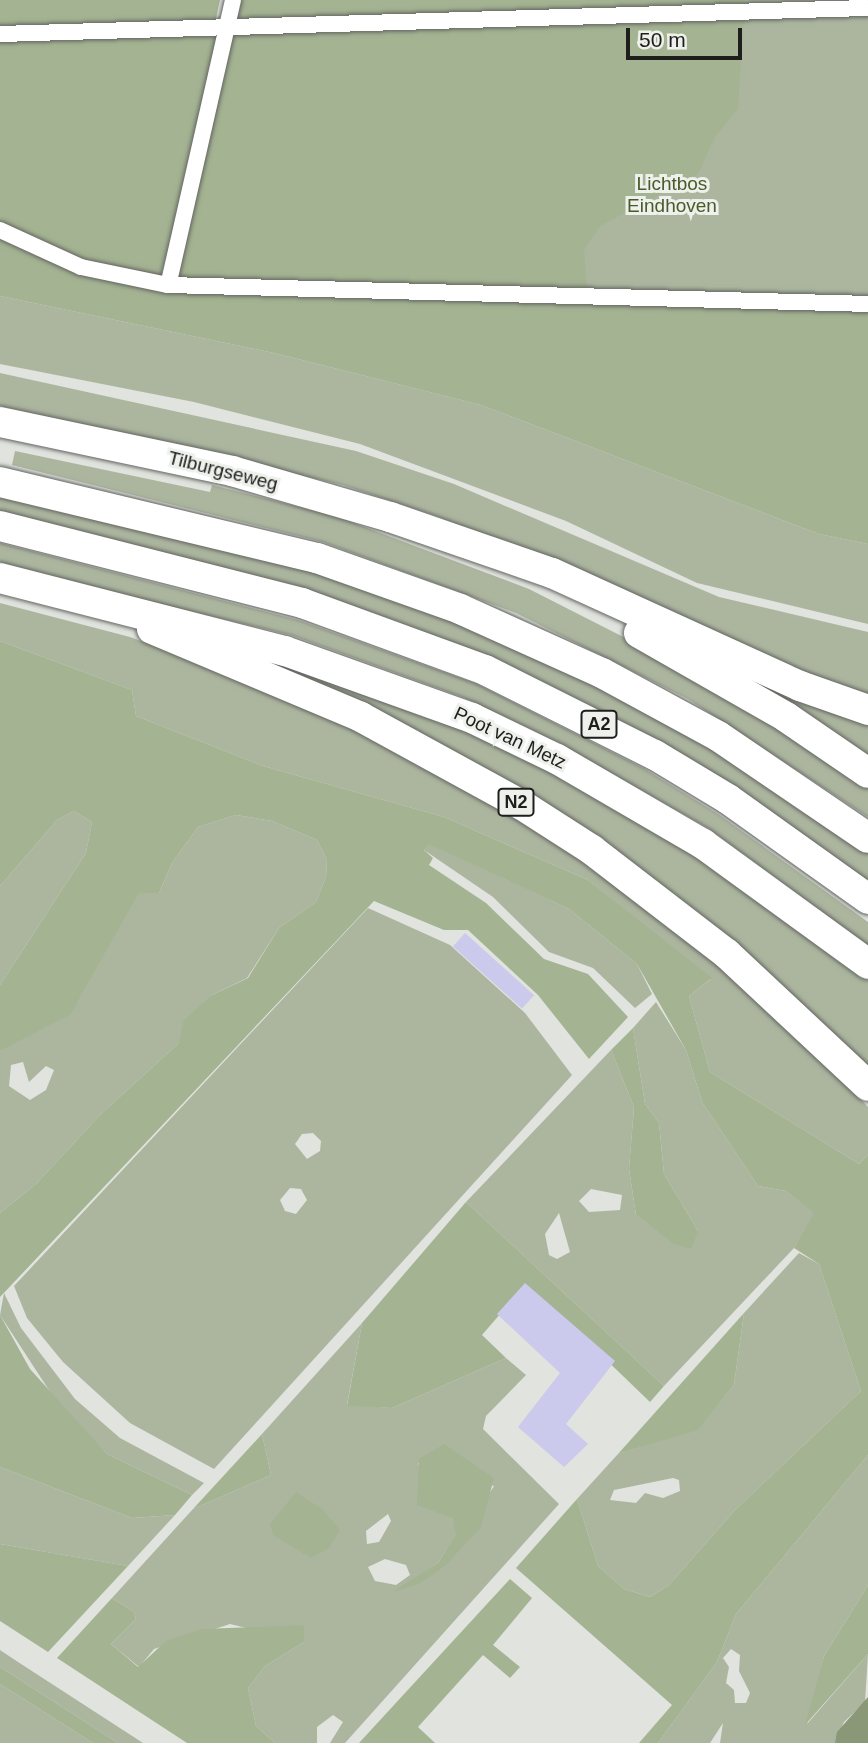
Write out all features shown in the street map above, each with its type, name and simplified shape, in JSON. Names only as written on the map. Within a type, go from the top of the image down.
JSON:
[{"type":"highway","name":"Tilburgseweg","points":[[0,422],[232,471],[441,536]]},
{"type":"highway","name":"A2","points":[[0,482],[317,558],[449,604],[602,673],[718,736],[868,838]]},
{"type":"highway","name":"A2","points":[[0,526],[302,603],[474,665],[607,728],[728,799],[868,899]]},
{"type":"highway","points":[[441,536],[552,573],[800,686],[868,710]]},
{"type":"highway","points":[[441,536],[706,668],[868,773]]},
{"type":"highway","name":"N2","points":[[0,578],[109,605],[175,641],[361,717],[522,805],[592,850],[727,954],[868,1086]]},
{"type":"highway","name":"Poot van Metz","points":[[109,605],[383,681],[497,730],[704,844],[868,964]]},
{"type":"street","points":[[168,285],[233,0]]},
{"type":"street","points":[[0,34],[868,8]]},
{"type":"street","points":[[0,230],[81,267],[168,285],[868,304]]},
{"type":"green space","name":"Lichtbos Eindhoven","points":[[465,0],[868,0],[868,437],[165,286]]},
{"type":"green space","points":[[0,296],[274,353],[481,405],[819,534],[868,544],[868,624],[697,583],[566,521],[360,444],[194,402],[0,364]]},
{"type":"green space","points":[[0,373],[356,451],[454,484],[719,597],[868,632],[868,701],[439,517],[343,485],[0,406]]},
{"type":"green space","points":[[15,451],[210,492],[212,485],[335,516],[529,589],[702,677],[868,784],[868,817],[688,699],[516,613],[323,542],[12,465]]},
{"type":"green space","points":[[0,491],[168,529],[409,600],[675,722],[868,852],[868,887],[581,704],[0,516]]},
{"type":"green space","points":[[0,543],[298,620],[477,684],[643,768],[718,814],[868,922],[868,946],[708,828],[557,742],[465,698],[291,635],[0,567]]},
{"type":"green space","points":[[0,603],[130,637],[299,699],[517,813],[654,909],[807,1043],[868,1107],[868,1155],[859,1164],[710,1072],[689,996],[711,979],[588,880],[444,817],[263,766],[136,716],[132,690],[0,641]]},
{"type":"green space","points":[[135,619],[372,690],[545,764],[694,849],[868,977],[868,1072],[596,843]]},
{"type":"green space","points":[[714,661],[868,720],[868,762]]},
{"type":"green space","points":[[74,811],[92,822],[86,853],[0,985],[0,886],[57,820]]},
{"type":"green space","points":[[236,815],[272,821],[317,840],[327,860],[326,877],[316,902],[279,928],[247,978],[212,995],[179,1043],[101,1114],[36,1184],[0,1213],[0,1051],[78,1001],[139,892],[159,893],[172,863],[198,827]],"holes":[[[23,1062],[29,1082],[46,1066],[54,1070],[46,1090],[30,1100],[9,1086],[11,1065]]]},
{"type":"green space","points":[[429,843],[569,909],[637,964],[652,994],[635,1008],[593,968],[549,952],[493,897],[424,850]]},
{"type":"green space","points":[[368,908],[450,945],[525,1013],[572,1075],[214,1469],[130,1423],[63,1362],[27,1318],[14,1286]],"holes":[[[313,1133],[321,1141],[320,1151],[307,1159],[295,1144],[302,1134]],[[290,1188],[301,1189],[307,1200],[296,1214],[285,1211],[280,1200]]]},
{"type":"green space","points":[[656,1002],[686,1050],[702,1102],[758,1186],[786,1191],[815,1213],[794,1248],[664,1386],[466,1202],[611,1050],[634,1107],[629,1169],[636,1215],[659,1232],[698,1231],[664,1174],[659,1123],[645,1104],[633,1028]],"holes":[[[591,1189],[622,1195],[620,1210],[589,1212],[579,1201]],[[559,1213],[570,1252],[557,1259],[549,1255],[545,1234]]]},
{"type":"green space","points":[[799,1253],[819,1264],[861,1391],[735,1510],[669,1585],[650,1597],[624,1589],[598,1566],[577,1499],[618,1454],[698,1429],[734,1385],[744,1313]],"holes":[[[673,1478],[679,1480],[680,1491],[663,1498],[645,1493],[636,1503],[610,1500],[614,1490]]]},
{"type":"green space","points":[[4,1293],[21,1328],[75,1399],[120,1438],[204,1483],[192,1495],[107,1454],[60,1407],[0,1315]]},
{"type":"green space","points":[[362,1323],[347,1405],[392,1408],[506,1358],[526,1375],[486,1416],[483,1429],[559,1504],[345,1743],[330,1743],[343,1722],[333,1715],[317,1727],[317,1743],[275,1743],[256,1726],[248,1688],[265,1666],[304,1642],[230,1624],[154,1649],[139,1667],[111,1644],[136,1619],[134,1612],[112,1598],[193,1509],[271,1475],[262,1434]],"holes":[[[418,1463],[494,1486],[443,1568],[398,1590],[438,1563],[457,1533],[452,1518],[435,1507]],[[388,1514],[391,1521],[379,1542],[367,1544],[366,1531]],[[385,1559],[406,1565],[410,1575],[396,1585],[375,1581],[368,1567]]]},
{"type":"green space","points":[[868,1455],[868,1585],[824,1656],[807,1724],[868,1654],[865,1702],[844,1722],[835,1743],[720,1743],[723,1723],[710,1743],[658,1743],[717,1662],[736,1614]],"holes":[[[731,1649],[740,1655],[739,1671],[750,1693],[746,1703],[735,1703],[734,1690],[726,1683],[729,1667],[723,1658]]]},
{"type":"green space","points":[[0,1467],[132,1518],[175,1515],[128,1566],[0,1544]]},
{"type":"green space","points":[[0,1650],[143,1743],[118,1743],[0,1667]]},
{"type":"green space","points":[[0,1684],[93,1743],[0,1743]]},
{"type":"shaded area","points":[[0,0],[220,0],[215,23],[0,27]]},
{"type":"shaded area","points":[[238,0],[745,0],[738,109],[715,137],[698,174],[600,226],[584,250],[587,290],[174,282]]},
{"type":"shaded area","points":[[217,33],[221,41],[161,277],[78,260],[0,222],[0,42]]},
{"type":"shaded area","points":[[0,239],[96,275],[868,307],[868,544],[819,534],[481,405],[274,353],[0,296]]},
{"type":"shaded area","points":[[0,641],[132,690],[136,716],[263,766],[444,817],[588,880],[712,978],[689,996],[710,1072],[859,1164],[868,1155],[868,1455],[736,1614],[717,1662],[658,1743],[639,1743],[672,1705],[516,1568],[577,1499],[598,1566],[624,1589],[650,1597],[669,1585],[735,1510],[861,1391],[819,1264],[794,1248],[814,1213],[786,1191],[758,1186],[702,1102],[686,1050],[637,964],[569,909],[429,844],[424,850],[433,858],[429,865],[486,903],[544,959],[588,974],[628,1017],[589,1059],[538,995],[468,930],[444,930],[374,901],[0,1297],[0,1213],[36,1184],[101,1114],[179,1043],[183,1021],[212,995],[248,978],[279,928],[316,902],[326,877],[327,860],[317,840],[272,821],[236,815],[198,827],[172,863],[159,893],[139,893],[71,1014],[0,1051],[0,985],[86,853],[92,822],[74,811],[57,820],[0,886]]},
{"type":"shaded area","points":[[633,1028],[645,1104],[659,1123],[664,1174],[698,1231],[691,1249],[674,1244],[636,1215],[629,1169],[634,1107],[611,1050]]},
{"type":"shaded area","points":[[466,1202],[664,1386],[650,1402],[569,1324],[520,1291],[482,1335],[506,1358],[392,1408],[347,1406],[362,1323]]},
{"type":"shaded area","points":[[744,1313],[734,1385],[698,1430],[618,1454]]},
{"type":"shaded area","points":[[0,1315],[30,1369],[107,1454],[192,1495],[175,1515],[132,1518],[0,1467]]},
{"type":"shaded area","points":[[262,1434],[271,1475],[193,1509]]},
{"type":"shaded area","points":[[444,1444],[494,1478],[481,1527],[443,1568],[419,1584],[392,1592],[438,1563],[456,1534],[452,1518],[417,1505],[419,1459]]},
{"type":"shaded area","points":[[296,1492],[322,1509],[340,1530],[329,1548],[311,1558],[273,1535],[270,1524]]},
{"type":"shaded area","points":[[0,1544],[128,1566],[48,1652],[0,1621]]},
{"type":"shaded area","points":[[510,1579],[532,1598],[493,1645],[520,1667],[510,1678],[483,1655],[418,1727],[435,1743],[359,1743]]},
{"type":"shaded area","points":[[868,1585],[868,1654],[805,1725],[824,1656]]},
{"type":"shaded area","points":[[112,1598],[134,1612],[136,1619],[111,1644],[138,1667],[166,1641],[202,1629],[304,1625],[304,1642],[265,1666],[248,1688],[256,1726],[275,1743],[187,1743],[57,1658]]},
{"type":"shaded area","points":[[0,1667],[118,1743],[93,1743],[0,1684]]},
{"type":"shaded area","points":[[868,1697],[868,1743],[835,1743],[837,1732]]},
{"type":"building","points":[[465,933],[534,995],[522,1009],[453,946]]},
{"type":"building","points":[[525,1283],[615,1361],[566,1424],[588,1444],[564,1467],[518,1427],[560,1373],[497,1314]]}]
